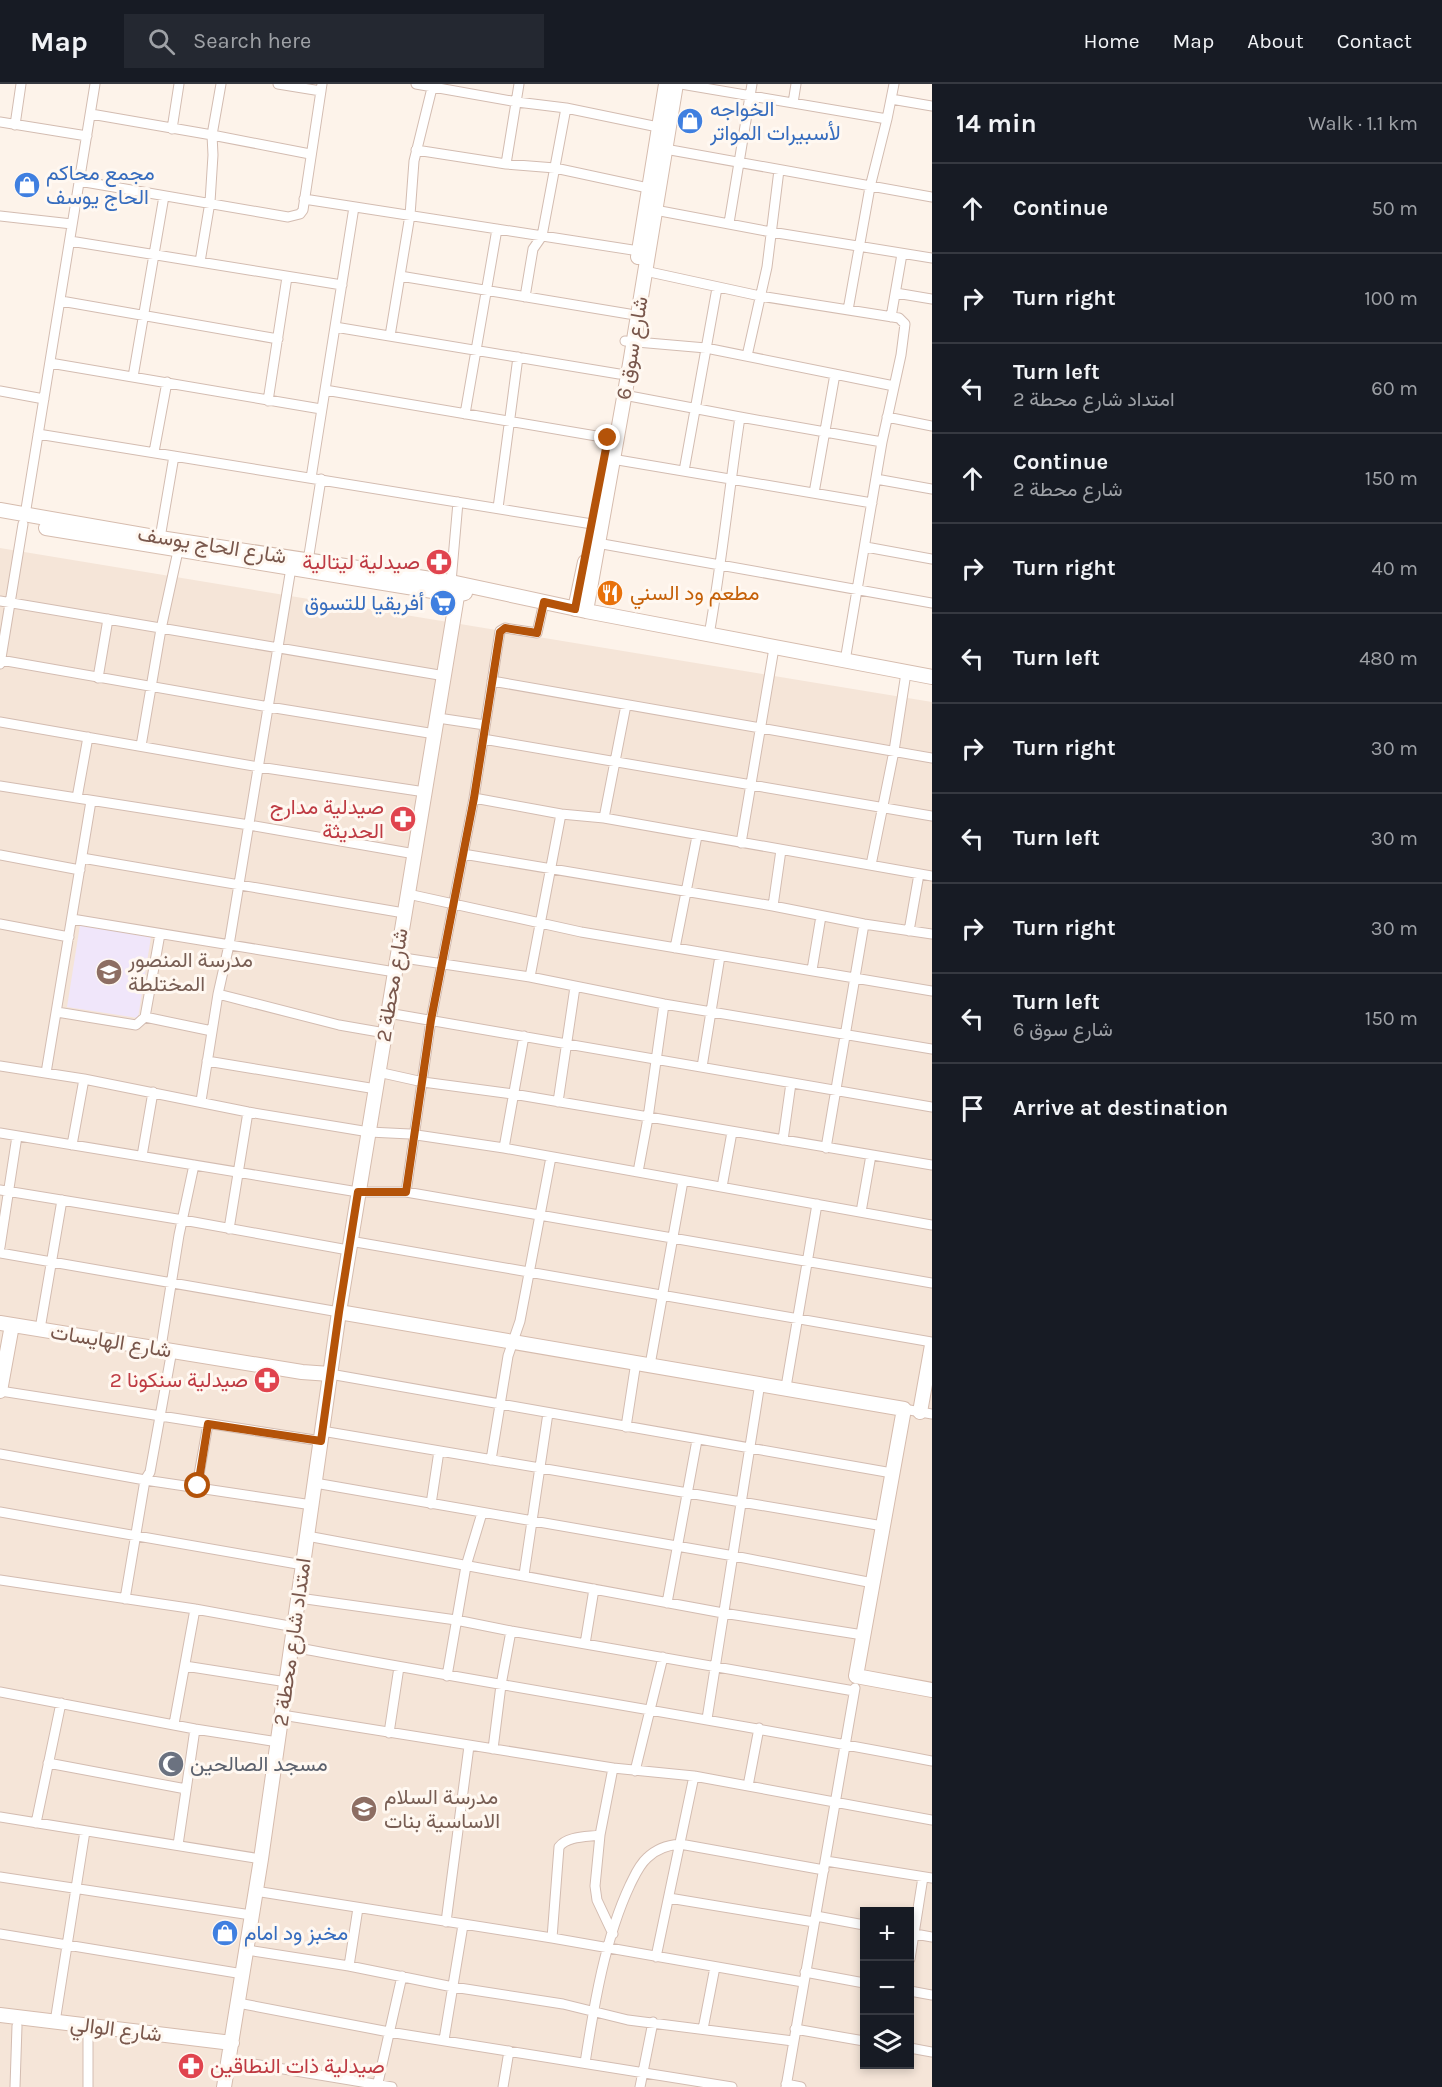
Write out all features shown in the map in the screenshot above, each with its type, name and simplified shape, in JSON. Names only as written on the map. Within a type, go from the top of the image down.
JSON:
[{"type":"street","points":[[15,125],[21,84]]},
{"type":"street","points":[[96,84],[24,519],[5,602],[0,662],[435,734]]},
{"type":"street","points":[[172,129],[179,84]]},
{"type":"street","points":[[200,262],[210,202],[212,135],[220,84]]},
{"type":"street","points":[[80,181],[288,217],[300,214],[303,210],[321,87],[278,84]]},
{"type":"street","points":[[416,84],[517,102],[566,108],[658,127]]},
{"type":"street","points":[[506,164],[519,84]]},
{"type":"street","name":"شارع سوق 6","points":[[580,610],[597,543],[624,395],[629,314],[666,84]]},
{"type":"street","points":[[679,84],[887,119]]},
{"type":"street","name":"شارع سوق 6","points":[[580,610],[592,524],[619,374],[645,271],[665,149],[679,84]]},
{"type":"street","points":[[729,223],[752,84]]},
{"type":"street","points":[[793,103],[796,84]]},
{"type":"street","points":[[848,310],[870,187],[894,84]]},
{"type":"street","points":[[390,336],[410,215],[416,150],[433,86]]},
{"type":"street","points":[[891,99],[932,106]]},
{"type":"street","points":[[525,297],[533,249],[542,236],[566,108]]},
{"type":"street","points":[[90,114],[310,154]]},
{"type":"street","points":[[0,122],[87,136]]},
{"type":"street","points":[[665,149],[932,197]]},
{"type":"street","points":[[416,150],[506,164],[555,168],[648,188]]},
{"type":"street","points":[[747,356],[766,267],[779,170]]},
{"type":"street","points":[[134,377],[164,195]]},
{"type":"street","points":[[304,199],[639,251]]},
{"type":"street","points":[[311,478],[354,207]]},
{"type":"street","points":[[655,210],[771,232],[932,258]]},
{"type":"street","points":[[0,216],[72,224]]},
{"type":"street","points":[[465,414],[497,229]]},
{"type":"street","points":[[70,241],[342,285]]},
{"type":"street","points":[[891,317],[902,254]]},
{"type":"street","points":[[645,271],[717,288],[891,317],[905,324],[882,442],[845,661]]},
{"type":"street","points":[[400,276],[629,314]]},
{"type":"street","points":[[268,400],[287,277]]},
{"type":"street","points":[[684,471],[717,288]]},
{"type":"street","points":[[896,293],[932,299]]},
{"type":"street","points":[[61,301],[278,339]]},
{"type":"street","points":[[335,327],[619,374]]},
{"type":"street","points":[[629,341],[706,348],[894,386]]},
{"type":"street","points":[[498,508],[518,357]]},
{"type":"street","points":[[50,363],[321,409]]},
{"type":"street","points":[[814,493],[835,374]]},
{"type":"street","points":[[154,453],[167,382]]},
{"type":"street","points":[[325,390],[608,438]]},
{"type":"street","points":[[0,391],[44,399]]},
{"type":"street","points":[[624,395],[882,442]]},
{"type":"street","points":[[709,635],[721,565],[730,479],[740,417]]},
{"type":"street","points":[[888,417],[932,426]]},
{"type":"street","points":[[38,434],[592,524]]},
{"type":"street","points":[[160,538],[174,456]]},
{"type":"street","points":[[612,459],[872,503]]},
{"type":"street","points":[[308,561],[321,479]]},
{"type":"street","points":[[876,479],[932,489]]},
{"type":"street","points":[[458,501],[456,587],[486,588],[580,610],[932,677]]},
{"type":"street","name":"شارع الحاج يوسف","points":[[0,510],[24,519],[178,551],[291,568],[456,587]]},
{"type":"street","name":"شارع الحاج يوسف","points":[[0,520],[24,519],[160,538],[456,587]]},
{"type":"street","points":[[597,543],[859,588],[932,603]]},
{"type":"street","points":[[866,547],[932,559]]},
{"type":"street","points":[[141,746],[161,628],[178,551]]},
{"type":"street","points":[[201,1101],[218,994],[240,885],[291,568]]},
{"type":"street","name":"شارع محطة 2","points":[[330,1374],[349,1246],[445,676],[456,587]]},
{"type":"street","points":[[5,602],[445,676]]},
{"type":"street","points":[[406,1192],[431,1020],[474,798],[500,632],[505,628],[537,633],[544,602]]},
{"type":"street","points":[[98,678],[108,620]]},
{"type":"street","points":[[741,843],[774,648]]},
{"type":"street","points":[[872,865],[906,673]]},
{"type":"street","points":[[492,681],[932,758]]},
{"type":"street","points":[[604,818],[626,705]]},
{"type":"street","points":[[438,718],[485,725]]},
{"type":"street","points":[[0,722],[259,768],[425,792]]},
{"type":"street","points":[[77,798],[88,736]]},
{"type":"street","points":[[483,739],[932,815]]},
{"type":"street","points":[[0,786],[415,854]]},
{"type":"street","points":[[474,798],[561,814],[604,818],[932,876]]},
{"type":"street","points":[[46,1074],[91,801]]},
{"type":"street","points":[[530,977],[561,814]]},
{"type":"street","points":[[675,948],[697,836]]},
{"type":"street","points":[[772,906],[781,850]]},
{"type":"street","points":[[463,854],[932,934]]},
{"type":"street","points":[[0,855],[80,870]]},
{"type":"street","points":[[82,858],[404,913]]},
{"type":"street","points":[[909,931],[919,874]]},
{"type":"street","points":[[408,894],[539,924],[932,991]]},
{"type":"street","points":[[812,970],[821,916]]},
{"type":"street","points":[[72,919],[395,972]]},
{"type":"street","points":[[0,924],[69,937]]},
{"type":"street","points":[[826,1148],[864,924]]},
{"type":"street","points":[[57,1012],[136,1025],[145,1017],[160,934]]},
{"type":"street","points":[[702,1067],[720,956]]},
{"type":"street","points":[[397,957],[530,977],[664,1004],[932,1049]]},
{"type":"street","points":[[558,1102],[575,987]]},
{"type":"street","points":[[218,994],[339,1025],[385,1033]]},
{"type":"street","points":[[638,1172],[664,1004]]},
{"type":"street","points":[[388,1013],[932,1107]]},
{"type":"street","points":[[145,1017],[212,1031]]},
{"type":"street","points":[[504,1148],[524,1036]]},
{"type":"street","points":[[207,1061],[376,1089]]},
{"type":"street","points":[[0,1066],[84,1079],[248,1112],[369,1132],[414,1135],[504,1148],[932,1225]]},
{"type":"street","points":[[378,1072],[423,1082],[513,1094],[932,1165]]},
{"type":"street","points":[[72,1145],[84,1079]]},
{"type":"street","points":[[783,1140],[791,1083]]},
{"type":"street","points":[[142,1156],[153,1092]]},
{"type":"street","points":[[229,1229],[248,1112]]},
{"type":"street","points":[[723,1187],[732,1132]]},
{"type":"street","points":[[0,1133],[358,1192],[406,1192],[932,1282]]},
{"type":"street","points":[[0,1247],[4,1191],[17,1136]]},
{"type":"street","points":[[861,1212],[871,1155]]},
{"type":"street","points":[[491,1460],[508,1356],[520,1321],[551,1157]]},
{"type":"street","points":[[125,1599],[145,1480],[150,1472],[161,1417],[171,1284],[194,1165]]},
{"type":"street","points":[[650,1365],[683,1181]]},
{"type":"street","points":[[0,1253],[926,1413],[932,1344],[798,1318],[530,1272],[229,1229],[4,1191]]},
{"type":"street","points":[[40,1329],[62,1200]]},
{"type":"street","points":[[786,1387],[817,1204]]},
{"type":"street","points":[[6,1324],[0,1391],[208,1424],[439,1451],[883,1526]]},
{"type":"street","name":"شارع الهايسات","points":[[6,1324],[302,1372],[330,1374]]},
{"type":"street","points":[[626,1428],[636,1362]]},
{"type":"street","points":[[330,1374],[626,1428],[892,1473]]},
{"type":"street","name":"امتداد شارع محطة 2","points":[[224,2087],[261,1859],[330,1374]]},
{"type":"street","points":[[707,1719],[760,1383]]},
{"type":"street","points":[[801,2087],[786,2086],[904,1409]]},
{"type":"street","points":[[524,1575],[548,1413]]},
{"type":"street","points":[[198,1486],[208,1424]]},
{"type":"street","points":[[667,1602],[697,1440]]},
{"type":"street","points":[[431,1504],[439,1451]]},
{"type":"street","points":[[0,1454],[145,1480],[198,1486],[312,1505]]},
{"type":"street","points":[[315,1483],[677,1548],[734,1556],[873,1583]]},
{"type":"street","points":[[0,1512],[303,1565]]},
{"type":"street","points":[[447,1676],[466,1566],[482,1513]]},
{"type":"street","points":[[307,1536],[723,1613],[863,1635]]},
{"type":"street","points":[[0,1580],[195,1609],[295,1627]]},
{"type":"street","points":[[585,1644],[594,1589]]},
{"type":"street","points":[[299,1598],[456,1620],[854,1691]]},
{"type":"street","points":[[174,1724],[195,1609]]},
{"type":"street","points":[[493,1749],[511,1631]]},
{"type":"street","points":[[292,1647],[447,1676],[759,1728],[932,1761]]},
{"type":"street","points":[[635,1771],[663,1657]]},
{"type":"street","points":[[185,1666],[287,1682]]},
{"type":"street","points":[[389,1733],[399,1667]]},
{"type":"street","points":[[856,1676],[932,1690]]},
{"type":"street","points":[[0,1692],[278,1743]]},
{"type":"street","points":[[36,1823],[61,1703]]},
{"type":"street","points":[[282,1715],[613,1768],[694,1776],[932,1820]]},
{"type":"street","points":[[748,1786],[759,1728]]},
{"type":"street","points":[[178,1845],[195,1729]]},
{"type":"street","points":[[446,1922],[470,1746]]},
{"type":"street","points":[[48,1763],[186,1789]]},
{"type":"street","points":[[613,1768],[600,1835],[595,1894],[613,1934]]},
{"type":"street","points":[[656,1957],[694,1776]]},
{"type":"street","points":[[0,1818],[261,1859]]},
{"type":"street","points":[[54,2022],[85,1831]]},
{"type":"street","points":[[552,1938],[559,1846],[567,1840],[600,1835]]},
{"type":"street","points":[[585,2063],[593,2011],[608,1949],[626,1894],[645,1859],[655,1851],[669,1845],[680,1844],[928,1877],[914,1923]]},
{"type":"street","points":[[0,1877],[251,1915]]},
{"type":"street","points":[[255,1892],[552,1938],[716,1967],[860,1983]]},
{"type":"street","points":[[669,1898],[860,1925]]},
{"type":"street","points":[[348,1966],[358,1908]]},
{"type":"street","points":[[444,2040],[463,1925]]},
{"type":"street","points":[[0,1934],[243,1974]]},
{"type":"street","points":[[914,1934],[932,1937]]},
{"type":"street","points":[[247,1950],[563,2004],[628,2020],[793,2042]]},
{"type":"street","points":[[703,2029],[716,1967]]},
{"type":"street","points":[[377,2086],[402,1976]]},
{"type":"street","points":[[914,1992],[932,1995]]},
{"type":"street","points":[[238,2003],[389,2032],[732,2087]]},
{"type":"street","name":"شارع الوالي","points":[[0,2015],[230,2051]]},
{"type":"street","points":[[640,2087],[653,2022]]},
{"type":"street","name":"شارع الوالي","points":[[0,2024],[230,2051]]},
{"type":"street","points":[[15,2087],[17,2025]]},
{"type":"street","points":[[795,2029],[860,2040]]},
{"type":"street","points":[[88,2034],[88,2087]]},
{"type":"street","points":[[914,2049],[932,2052]]},
{"type":"street","points":[[230,2051],[377,2086],[392,2087]]},
{"type":"street","points":[[503,2087],[509,2051]]},
{"type":"shaded area","points":[[0,548],[932,702],[932,2087],[0,2087]]},
{"type":"shaded area","name":"مدرسة المنصور المختلطة","points":[[80,925],[151,937],[138,1018],[67,1007]]},
{"type":"place","name":"الخواجه لأسبيرات المواتر","points":[[690,121]]},
{"type":"place","name":"مجمع محاكم الحاج يوسف","points":[[27,185]]},
{"type":"place","name":"صيدلية ليتالية","points":[[439,562]]},
{"type":"place","name":"مطعم ود السني","points":[[610,593]]},
{"type":"place","name":"أفريقيا للتسوق","points":[[443,603]]},
{"type":"place","name":"صيدلية مدارج الحديثة","points":[[403,819]]},
{"type":"place","name":"مدرسة المنصور المختلطة","points":[[109,972]]},
{"type":"place","name":"صيدلية سنكونا 2","points":[[267,1380]]},
{"type":"place","name":"مسجد الصالحين","points":[[171,1764]]},
{"type":"place","name":"مدرسة السلام الاساسية بنات","points":[[364,1809]]},
{"type":"place","name":"مخبز ود امام","points":[[225,1933]]},
{"type":"place","name":"صيدلية ذات النطاقين","points":[[191,2066]]},
{"type":"route","points":[[198,1486],[208,1424],[321,1441],[358,1192],[406,1192],[431,1020],[474,798],[500,632],[505,628],[537,633],[544,602],[575,609],[608,438]]}]
